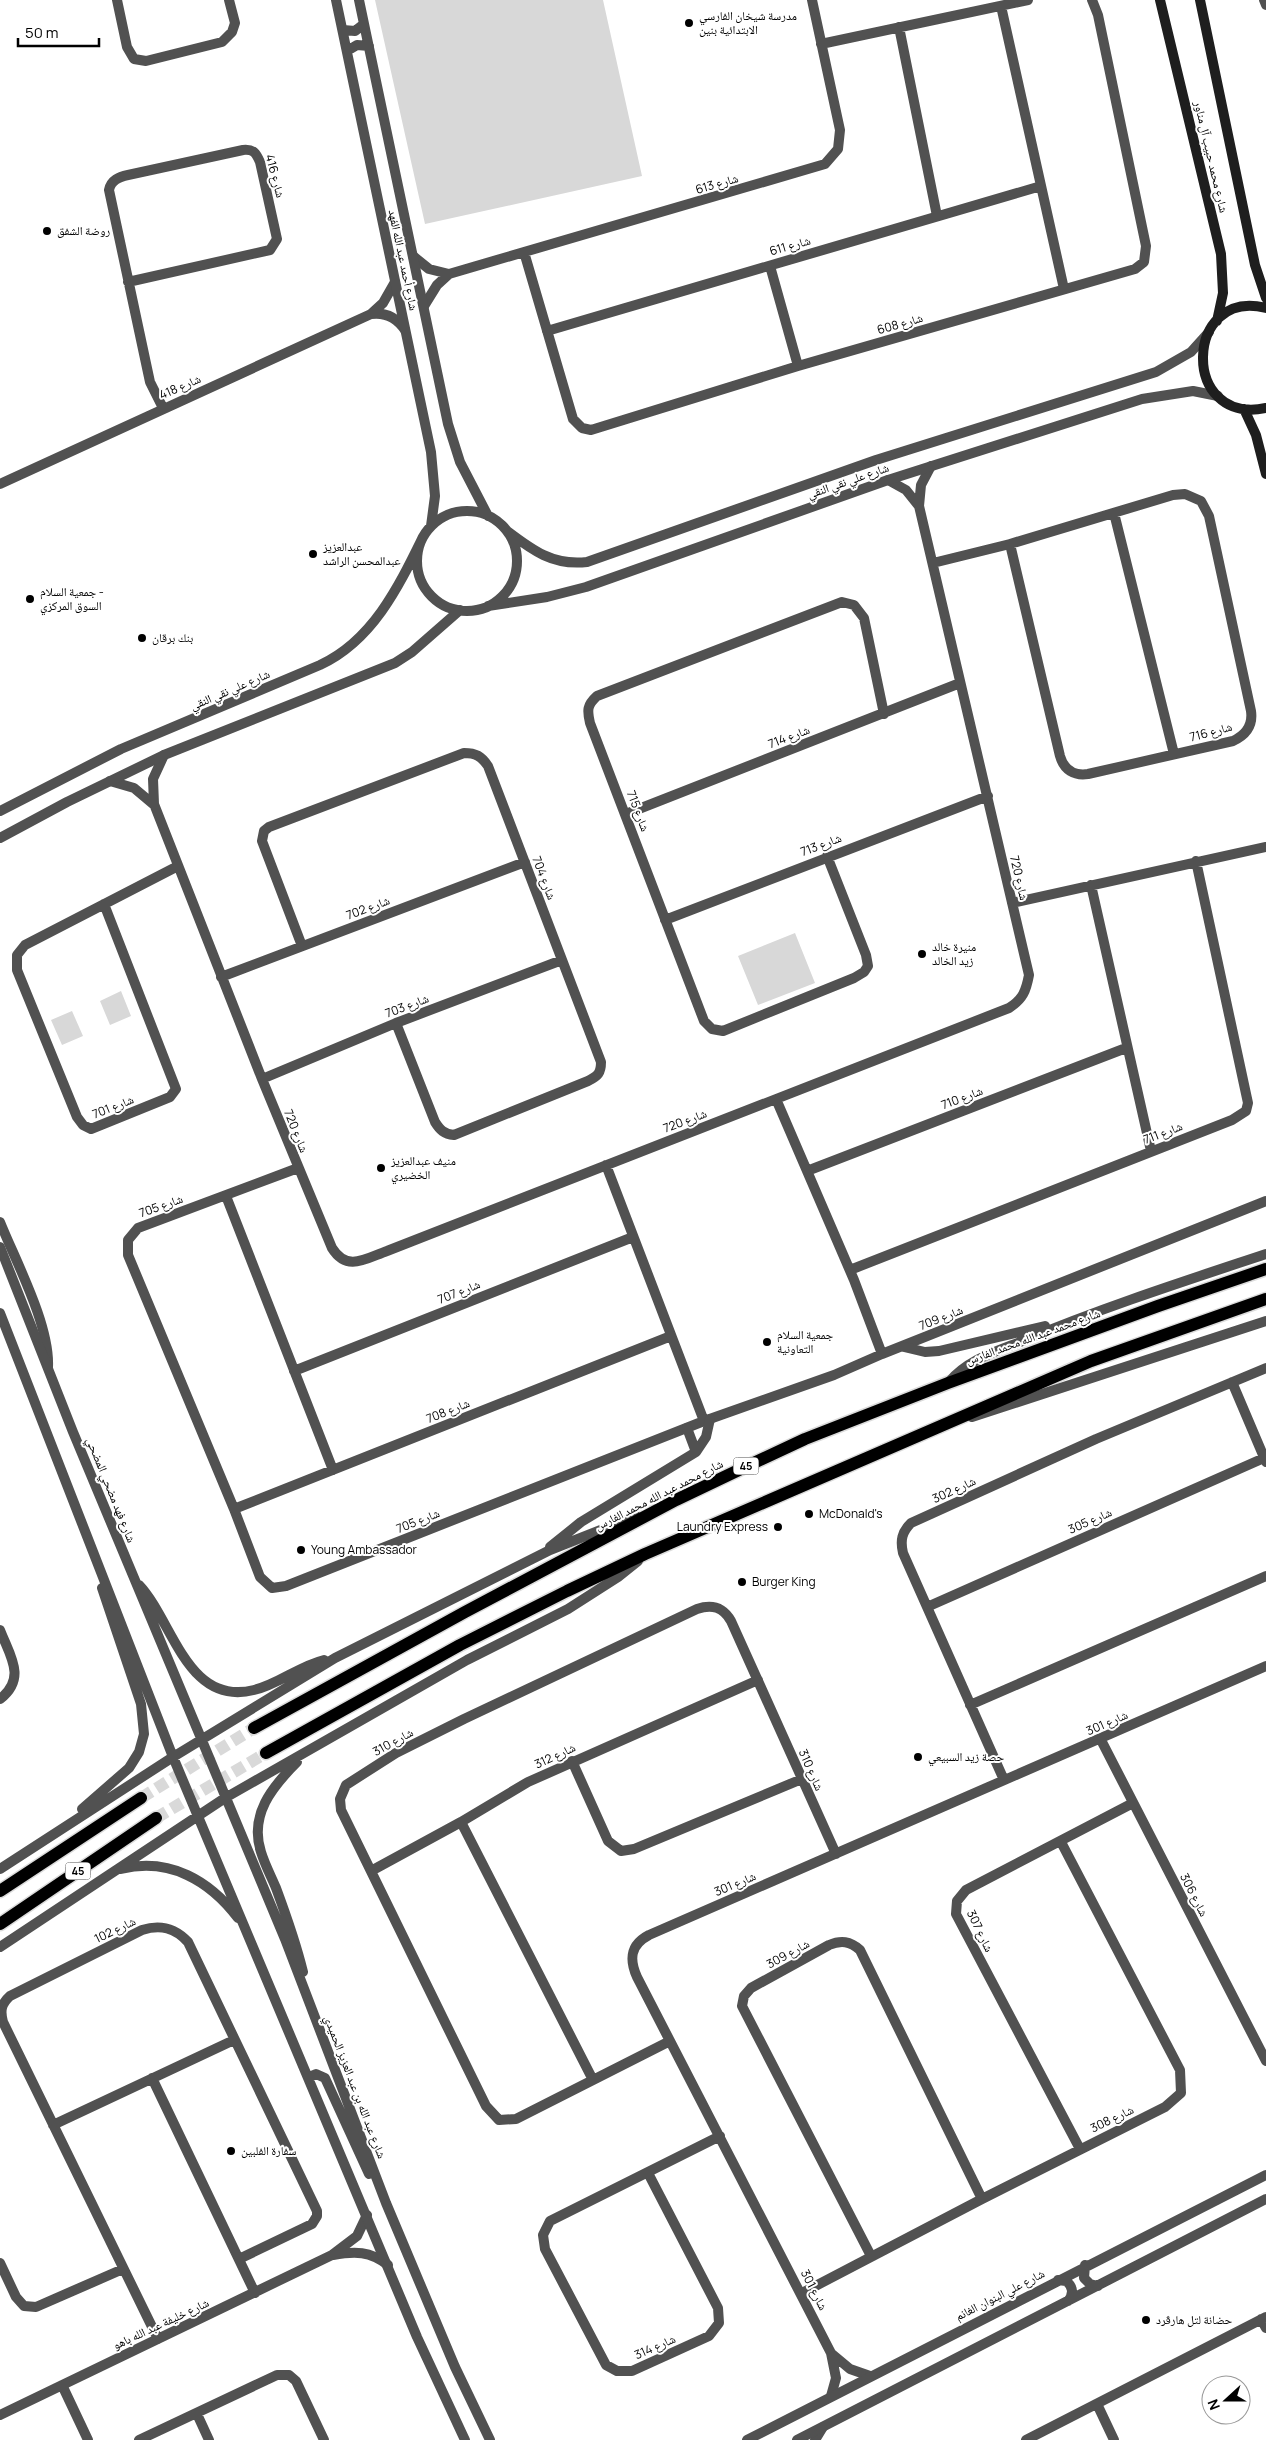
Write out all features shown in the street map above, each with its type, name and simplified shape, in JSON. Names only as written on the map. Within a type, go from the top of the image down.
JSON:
[{"type":"main road","name":"شارع محمد حبيب آل مناور","points":[[1160,0],[1221,254],[1222,293],[1216,321]]},
{"type":"main road","name":"شارع محمد حبيب آل مناور","points":[[1200,0],[1255,265],[1266,298]]},
{"type":"main road","points":[[1266,308],[1254,306],[1239,308],[1216,321],[1203,345],[1202,362],[1206,378],[1218,396],[1244,409],[1266,408]]},
{"type":"main road","points":[[1244,409],[1256,435],[1266,474]]},
{"type":"main road","name":"شارع محمد عبد الله محمد الفارس","points":[[254,1728],[676,1500],[805,1440],[948,1383],[1158,1306],[1266,1269]]},
{"type":"main road","points":[[266,1753],[460,1645],[646,1554],[1091,1361],[1266,1299]]},
{"type":"main road","name":"45","points":[[0,1891],[141,1798]]},
{"type":"main road","name":"45","points":[[0,1924],[156,1818]]},
{"type":"street","points":[[117,0],[126,47],[134,58],[146,61],[222,42],[232,32],[235,23],[229,0]]},
{"type":"street","name":"شارع أحمد عبد الله الفهد","points":[[336,0],[434,466],[435,496],[431,526]]},
{"type":"street","name":"شارع أحمد عبد الله الفهد","points":[[359,0],[453,443],[468,480],[488,516]]},
{"type":"street","name":"شارع 613","points":[[449,274],[825,164],[835,154],[840,136],[812,0]]},
{"type":"street","points":[[821,44],[1028,0]]},
{"type":"street","name":"شارع 608","points":[[524,252],[573,419],[578,426],[586,429],[595,429],[798,366],[1136,269],[1144,262],[1147,252],[1098,15],[1092,0]]},
{"type":"street","points":[[1264,0],[1266,5]]},
{"type":"street","points":[[1001,6],[1064,289]]},
{"type":"street","points":[[343,30],[355,31],[364,24]]},
{"type":"street","points":[[899,28],[937,216]]},
{"type":"street","points":[[347,51],[357,44],[369,46]]},
{"type":"street","name":"شارع 416","points":[[128,282],[270,250],[277,239],[260,162],[256,152],[250,149],[243,150],[147,171],[120,177],[110,184],[109,190],[128,282],[150,382],[163,408]]},
{"type":"street","name":"شارع 611","points":[[547,331],[1041,186]]},
{"type":"street","points":[[413,256],[429,269],[449,274]]},
{"type":"street","points":[[770,266],[798,366]]},
{"type":"street","points":[[424,306],[437,285],[449,274]]},
{"type":"street","name":"شارع 418","points":[[0,483],[371,314],[383,303],[395,282]]},
{"type":"street","points":[[371,314],[393,317],[406,330]]},
{"type":"street","name":"شارع علي نقي النقي","points":[[507,531],[546,558],[566,564],[586,562],[876,460],[1156,372],[1191,352],[1209,332]]},
{"type":"street","name":"شارع علي نقي النقي","points":[[488,606],[528,601],[576,590],[888,480],[1157,396],[1193,391],[1218,396]]},
{"type":"street","name":"شارع 720","points":[[164,755],[153,778],[154,804],[221,976],[332,1248],[338,1257],[344,1261],[353,1262],[386,1251],[1008,1008],[1018,1002],[1026,991],[1029,975],[919,506],[920,485],[931,466]]},
{"type":"street","name":"شارع 720","points":[[888,480],[906,490],[919,506]]},
{"type":"street","name":"شارع 716","points":[[933,563],[1010,544],[1173,495],[1185,494],[1201,501],[1209,516],[1251,711],[1251,722],[1246,732],[1238,739],[1083,775],[1073,773],[1064,766],[1060,756],[1010,544]]},
{"type":"street","points":[[458,511],[473,511],[488,516],[507,531],[514,544],[517,558],[515,573],[510,586],[501,598],[488,606],[474,610],[460,610],[445,606],[432,596],[423,584],[418,569],[418,554],[422,539],[431,526],[443,516],[458,511]]},
{"type":"street","points":[[1114,513],[1174,754]]},
{"type":"street","name":"شارع علي نقي النقي","points":[[0,811],[121,749],[338,656],[354,644],[372,624],[402,577],[422,539]]},
{"type":"street","name":"شارع 715","points":[[826,856],[866,955],[868,966],[864,972],[854,978],[723,1031],[712,1029],[704,1021],[590,723],[589,703],[597,696],[842,602],[854,605],[864,618],[884,714]]},
{"type":"street","points":[[0,838],[164,755],[395,663],[412,652],[460,610]]},
{"type":"street","name":"شارع 714","points":[[626,814],[960,683]]},
{"type":"street","name":"شارع 704","points":[[302,946],[262,841],[262,834],[269,827],[464,753],[474,753],[481,757],[488,766],[525,862],[601,1062],[601,1070],[596,1077],[588,1081],[454,1135],[447,1135],[440,1130],[435,1122],[396,1023]]},
{"type":"street","points":[[110,781],[134,788],[154,804]]},
{"type":"street","name":"شارع 713","points":[[665,920],[826,856],[988,796]]},
{"type":"street","points":[[1012,904],[1196,861],[1266,847]]},
{"type":"street","name":"شارع 711","points":[[850,1270],[1241,1116],[1246,1111],[1248,1103],[1196,861]]},
{"type":"street","name":"شارع 702","points":[[221,976],[525,862]]},
{"type":"street","name":"شارع 701","points":[[104,904],[176,1089],[170,1097],[91,1129],[82,1125],[77,1117],[17,970],[16,960],[18,951],[25,944],[178,866]]},
{"type":"street","points":[[1091,885],[1150,1151]]},
{"type":"street","name":"شارع 703","points":[[262,1078],[396,1023],[562,960]]},
{"type":"street","name":"شارع 710","points":[[807,1171],[1126,1048]]},
{"type":"street","points":[[776,1099],[850,1270],[882,1354]]},
{"type":"street","points":[[541,1554],[581,1522],[696,1452],[706,1436],[707,1420],[671,1336],[606,1165]]},
{"type":"street","name":"شارع 705","points":[[298,1168],[138,1228],[128,1240],[128,1255],[234,1509],[260,1577],[272,1588],[279,1588],[707,1420],[834,1375],[882,1354]]},
{"type":"street","points":[[226,1196],[334,1470]]},
{"type":"street","name":"شارع 709","points":[[882,1354],[904,1347],[1266,1201]]},
{"type":"street","points":[[0,1222],[43,1327],[48,1346],[48,1367]]},
{"type":"street","name":"شارع 707","points":[[294,1371],[633,1237]]},
{"type":"street","name":"شارع فهد مضحي المضحي","points":[[0,1247],[201,1741]]},
{"type":"street","points":[[948,1383],[960,1370],[974,1362],[1072,1320],[1266,1254]]},
{"type":"street","points":[[0,1313],[173,1757],[432,2371],[465,2440]]},
{"type":"street","points":[[904,1347],[925,1352],[939,1351],[1072,1320]]},
{"type":"street","points":[[956,1419],[984,1414],[1266,1321]]},
{"type":"street","name":"شارع 708","points":[[234,1509],[671,1336]]},
{"type":"street","name":"شارع 302","points":[[1004,1780],[901,1545],[905,1529],[912,1523],[1096,1439],[1266,1368]]},
{"type":"street","points":[[1232,1382],[1265,1460]]},
{"type":"street","points":[[687,1428],[696,1452]]},
{"type":"street","name":"شارع 305","points":[[927,1607],[1265,1460]]},
{"type":"street","points":[[0,1869],[173,1757],[335,1658],[541,1554],[676,1500]]},
{"type":"street","points":[[65,1826],[129,1768],[139,1752],[144,1734],[142,1704],[109,1610],[92,1546]]},
{"type":"street","points":[[0,1946],[225,1798],[467,1660],[568,1609],[618,1577],[646,1554]]},
{"type":"street","points":[[970,1705],[1266,1576]]},
{"type":"street","points":[[134,1580],[157,1606],[187,1664],[203,1679],[218,1687],[239,1692],[256,1690],[304,1666],[335,1658]]},
{"type":"street","name":"شارع 310","points":[[670,2041],[516,2119],[500,2120],[486,2106],[341,1810],[340,1799],[343,1789],[350,1781],[396,1753],[464,1719],[705,1606],[713,1606],[727,1614],[836,1854]]},
{"type":"street","points":[[0,1630],[14,1664],[15,1674],[11,1689],[0,1699]]},
{"type":"street","name":"شارع 301","points":[[831,2396],[836,2378],[831,2353],[802,2293],[632,1967],[632,1954],[638,1942],[649,1935],[1004,1780],[1101,1740],[1266,1666]]},
{"type":"street","name":"شارع 312","points":[[371,1871],[461,1822],[528,1782],[758,1680]]},
{"type":"street","name":"شارع 306","points":[[1101,1740],[1266,2061]]},
{"type":"street","name":"شارع عبد الله بن عبد العزيز الحميدي","points":[[201,1741],[308,2000],[386,2203],[455,2367],[490,2440]]},
{"type":"street","points":[[307,1752],[270,1791],[260,1816],[259,1843],[299,1954],[308,2000]]},
{"type":"street","points":[[572,1761],[608,1841],[621,1851],[634,1849],[802,1779]]},
{"type":"street","name":"شارع 307","points":[[1080,2149],[956,1914],[957,1901],[966,1890],[1133,1803]]},
{"type":"street","points":[[461,1822],[594,2080]]},
{"type":"street","name":"شارع 308","points":[[802,2293],[982,2199],[1165,2107],[1182,2093],[1180,2070],[1061,1842]]},
{"type":"street","points":[[116,1871],[152,1866],[188,1874],[218,1894],[248,1931]]},
{"type":"street","name":"شارع 102","points":[[1,2023],[1,2008],[10,1996],[142,1930],[162,1927],[181,1934],[188,1942],[317,2211],[317,2216],[312,2224],[239,2259]]},
{"type":"street","name":"شارع 309","points":[[871,2256],[745,2016],[742,2006],[744,1996],[752,1988],[829,1945],[842,1941],[849,1942],[860,1950],[982,2199]]},
{"type":"street","points":[[1,2023],[158,2339]]},
{"type":"street","points":[[53,2125],[234,2040]]},
{"type":"street","points":[[309,2078],[316,2074],[325,2078],[362,2160],[386,2203]]},
{"type":"street","points":[[152,2078],[255,2292]]},
{"type":"street","name":"شارع 314","points":[[648,2173],[718,2308],[719,2323],[709,2336],[632,2371],[617,2371],[606,2365],[545,2249],[543,2235],[550,2221],[720,2136]]},
{"type":"street","name":"شارع علي البنوان الغانم","points":[[747,2440],[1085,2265],[1266,2175]]},
{"type":"street","points":[[797,2440],[1266,2199]]},
{"type":"street","name":"شارع خليفة عبد الله باهو","points":[[0,2415],[332,2255],[357,2236],[367,2215]]},
{"type":"street","name":"شارع خليفة عبد الله باهو","points":[[332,2255],[360,2252],[374,2256],[388,2265]]},
{"type":"street","points":[[0,2263],[16,2297],[24,2306],[36,2307],[122,2269]]},
{"type":"street","points":[[1085,2265],[1084,2278],[1090,2284],[1098,2286]]},
{"type":"street","points":[[1058,2280],[1066,2281],[1072,2287],[1072,2294],[1068,2301]]},
{"type":"street","points":[[1026,2440],[1264,2322]]},
{"type":"street","name":"شارع 301","points":[[831,2353],[850,2369],[870,2376]]},
{"type":"street","points":[[139,2440],[277,2375],[289,2375],[296,2381],[324,2440]]},
{"type":"street","points":[[62,2385],[88,2440]]},
{"type":"street","points":[[1097,2404],[1114,2440]]},
{"type":"street","points":[[197,2414],[209,2440]]},
{"type":"street","points":[[814,2440],[823,2427]]},
{"type":"shaded area","points":[[375,0],[603,0],[642,176],[425,224]]},
{"type":"shaded area","points":[[795,933],[815,983],[758,1005],[738,956]]},
{"type":"shaded area","points":[[121,991],[131,1016],[110,1025],[100,1001]]},
{"type":"shaded area","points":[[72,1011],[83,1036],[62,1045],[51,1020]]},
{"type":"tunnel","points":[[141,1798],[254,1728]]},
{"type":"tunnel","points":[[156,1818],[266,1753]]},
{"type":"place","name":"مدرسة شيخان الفارسي الابتدائية بنين","points":[[689,23]]},
{"type":"place","name":"روضة الشفق","points":[[47,231]]},
{"type":"place","name":"عبدالعزيز عبدالمحسن الراشد","points":[[313,554]]},
{"type":"place","name":"جمعية السلام - السوق المركزي","points":[[30,599]]},
{"type":"place","name":"بنك برقان","points":[[142,638]]},
{"type":"place","name":"منيرة خالد زيد الخالد","points":[[922,954]]},
{"type":"place","name":"منيف عبدالعزيز الخضيري","points":[[381,1168]]},
{"type":"place","name":"جمعية السلام التعاونية","points":[[767,1342]]},
{"type":"place","name":"McDonald's","points":[[809,1514]]},
{"type":"place","name":"Laundry Express","points":[[778,1527]]},
{"type":"place","name":"Young Ambassador","points":[[301,1550]]},
{"type":"place","name":"Burger King","points":[[742,1582]]},
{"type":"place","name":"حصة زيد السبيعي","points":[[918,1757]]},
{"type":"place","name":"سفارة الفلبين","points":[[231,2151]]},
{"type":"place","name":"حضانة لتل هارڤرد","points":[[1146,2320]]}]
